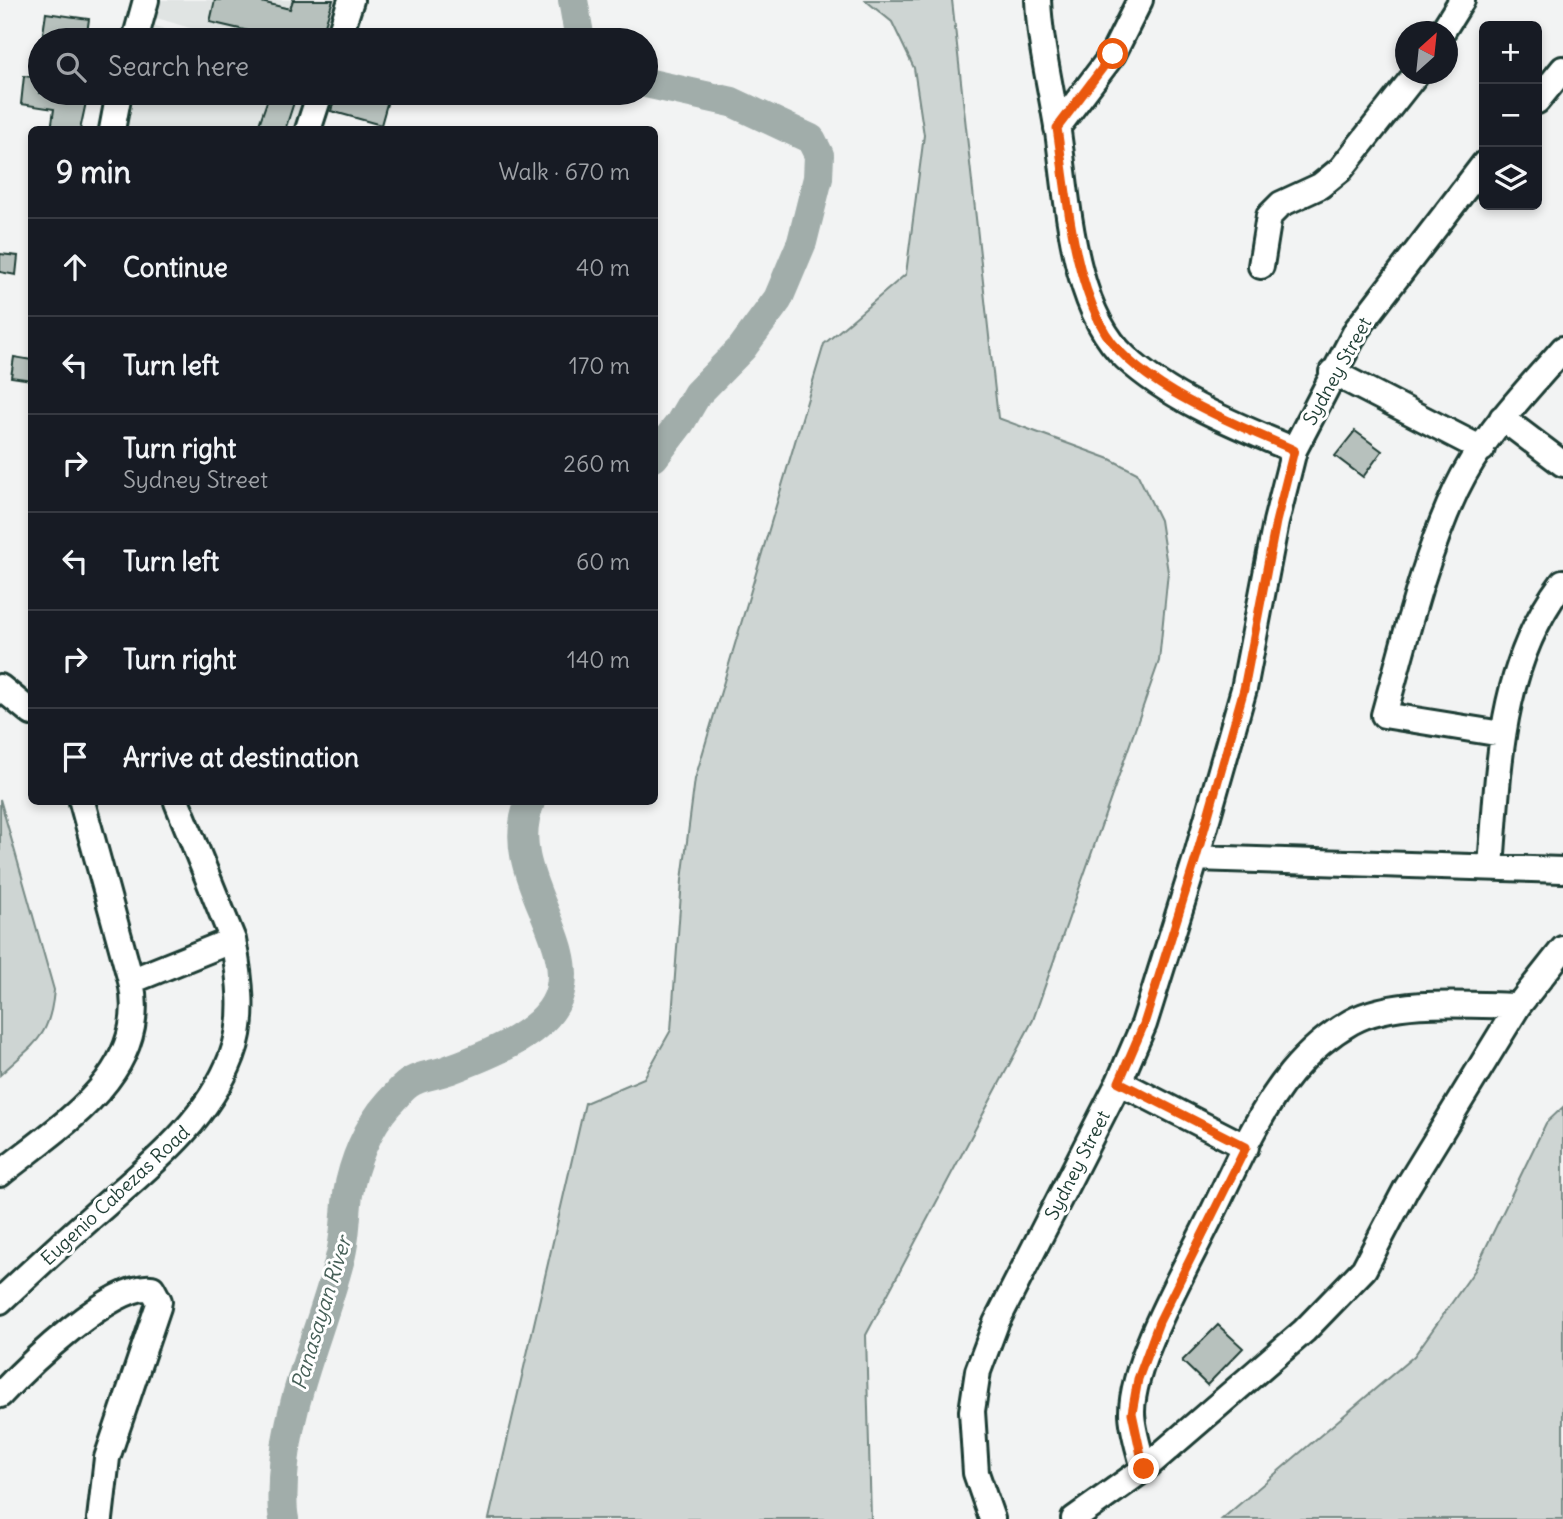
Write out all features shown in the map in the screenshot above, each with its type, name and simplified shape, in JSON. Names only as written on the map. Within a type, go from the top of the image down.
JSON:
[{"type":"street","points":[[138,28],[146,0]]},
{"type":"street","points":[[342,28],[351,0]]},
{"type":"street","points":[[1038,0],[1078,264],[1101,326],[1125,357],[1157,381],[1206,411],[1294,450]]},
{"type":"street","points":[[1057,128],[1113,54],[1140,0]]},
{"type":"street","points":[[1449,21],[1462,0]]},
{"type":"street","points":[[1542,95],[1563,69]]},
{"type":"street","points":[[1261,266],[1269,216],[1281,204],[1320,186],[1341,169],[1408,84]]},
{"type":"street","points":[[113,126],[117,105]]},
{"type":"street","points":[[309,126],[316,105]]},
{"type":"street","name":"Sydney Street","points":[[992,1519],[975,1473],[972,1411],[978,1371],[996,1323],[1119,1082],[1144,1024],[1196,858],[1244,689],[1276,522],[1294,450],[1332,372],[1357,329],[1479,170]]},
{"type":"street","points":[[1502,734],[1384,715],[1417,594],[1457,489],[1502,418],[1563,349]]},
{"type":"street","points":[[1332,372],[1482,449]]},
{"type":"street","points":[[1502,418],[1563,464]]},
{"type":"street","points":[[1491,867],[1502,734],[1526,642],[1541,611],[1563,582]]},
{"type":"street","points":[[0,687],[28,710]]},
{"type":"street","points":[[0,1174],[87,1102],[116,1068],[128,1047],[134,1025],[136,1005],[131,981],[83,805]]},
{"type":"street","name":"Eugenio Cabezas Road","points":[[0,1301],[186,1131],[220,1082],[238,1035],[239,987],[233,940],[178,805]]},
{"type":"street","points":[[1196,858],[1563,870]]},
{"type":"street","points":[[131,981],[233,940]]},
{"type":"street","points":[[1074,1519],[1144,1469],[1304,1332],[1364,1269],[1406,1189],[1518,1006],[1563,949]]},
{"type":"street","points":[[1144,1469],[1132,1413],[1138,1379],[1159,1322],[1262,1115],[1290,1075],[1316,1046],[1352,1022],[1378,1011],[1446,1005],[1518,1006]]},
{"type":"street","points":[[1119,1082],[1246,1147]]},
{"type":"street","points":[[0,1395],[32,1361],[87,1317],[132,1290],[152,1288],[159,1301],[158,1307],[107,1458],[100,1519]]},
{"type":"shaded area","points":[[154,0],[339,0],[328,28],[190,28],[150,16]]},
{"type":"shaded area","points":[[865,0],[952,0],[998,418],[1110,459],[1137,473],[1160,520],[1168,572],[1159,661],[1033,1020],[866,1335],[871,1519],[489,1519],[585,1103],[644,1078],[671,1030],[682,880],[695,779],[824,344],[906,274],[924,135],[914,68],[892,22]]},
{"type":"shaded area","points":[[125,105],[307,105],[300,126],[121,126]]},
{"type":"shaded area","points":[[0,799],[54,990],[49,1019],[44,1030],[31,1047],[0,1075]]},
{"type":"shaded area","points":[[1563,1107],[1563,1519],[1222,1519],[1414,1356],[1475,1270],[1546,1123]]},
{"type":"building","points":[[215,0],[253,0],[290,9],[293,0],[333,0],[324,28],[236,28],[210,22]]},
{"type":"building","points":[[46,13],[89,19],[88,28],[44,28]]},
{"type":"building","points":[[24,76],[28,76],[28,105],[85,105],[81,126],[52,126],[54,109],[21,104]]},
{"type":"building","points":[[266,105],[293,105],[286,126],[258,126]]},
{"type":"building","points":[[333,105],[387,105],[381,125],[331,111]]},
{"type":"building","points":[[0,254],[18,256],[16,275],[0,272]]},
{"type":"building","points":[[14,357],[28,359],[28,379],[11,377]]},
{"type":"building","points":[[1355,431],[1382,451],[1363,477],[1335,456]]},
{"type":"building","points":[[1218,1325],[1243,1348],[1207,1385],[1182,1361]]},
{"type":"waterway","name":"Panasayan River","points":[[573,0],[578,28]]},
{"type":"waterway","name":"Panasayan River","points":[[658,86],[732,102],[811,139],[819,155],[818,178],[802,242],[778,299],[742,348],[697,394],[680,423],[658,452]]},
{"type":"waterway","name":"Panasayan River","points":[[284,1519],[283,1477],[291,1421],[339,1262],[350,1182],[368,1134],[381,1112],[408,1084],[480,1058],[514,1041],[543,1019],[554,1006],[560,991],[562,969],[558,947],[531,877],[525,852],[524,827],[529,805]]},
{"type":"route","points":[[1113,54],[1057,128],[1078,264],[1101,326],[1125,357],[1157,381],[1206,411],[1294,450],[1276,522],[1244,689],[1196,858],[1144,1024],[1119,1082],[1246,1147],[1159,1322],[1138,1379],[1132,1413],[1144,1469]]}]
